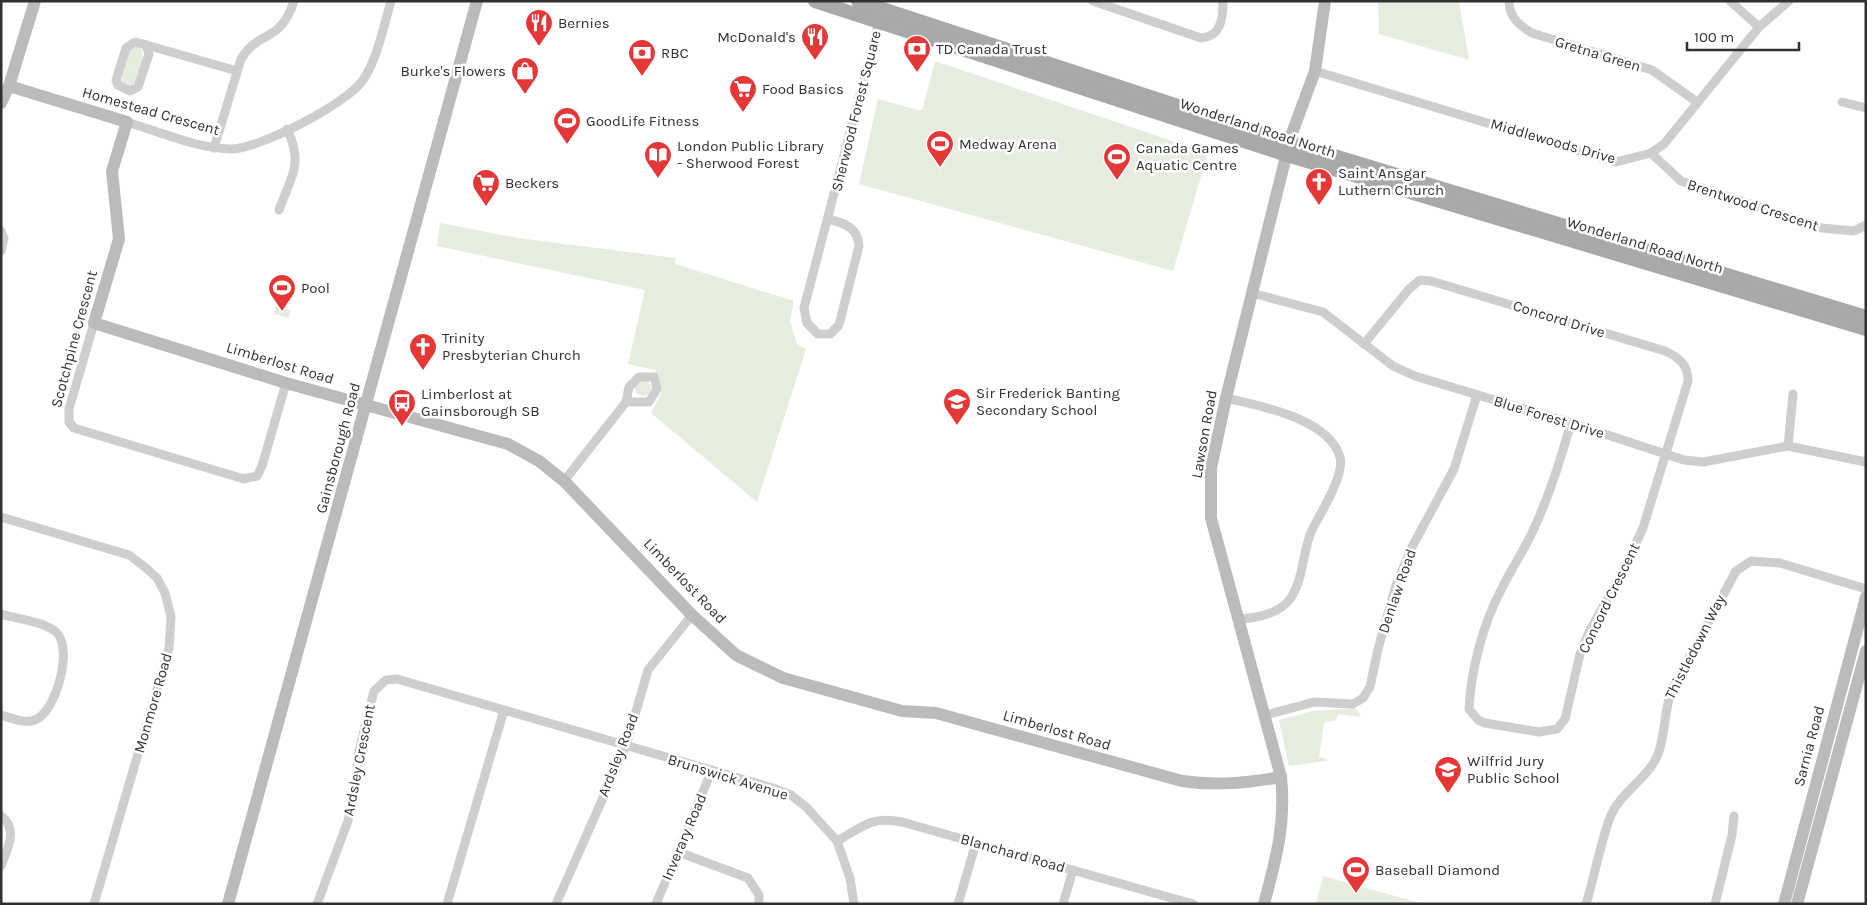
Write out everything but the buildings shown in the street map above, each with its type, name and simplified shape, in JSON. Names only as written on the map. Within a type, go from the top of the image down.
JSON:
[{"type":"main road","name":"Wonderland Road North","points":[[815,1],[883,12]]},
{"type":"main road","name":"Wonderland Road North","points":[[858,1],[883,12],[1289,149],[1866,329]]},
{"type":"main road","name":"Wonderland Road North","points":[[1289,149],[1866,317]]},
{"type":"street","points":[[1,104],[9,86],[35,1]]},
{"type":"street","points":[[214,148],[237,71],[249,47],[283,26],[294,1]]},
{"type":"street","name":"Homestead Crescent","points":[[9,86],[214,148],[231,149],[253,146],[347,97],[364,80],[391,1]]},
{"type":"street","name":"Gainsborough Road","points":[[228,904],[477,1]]},
{"type":"street","points":[[1093,1],[1201,38],[1209,37],[1216,32],[1221,24],[1223,1]]},
{"type":"street","name":"Lawson Road","points":[[1264,904],[1279,849],[1283,820],[1281,777],[1266,715],[1211,518],[1212,468],[1226,398],[1289,149],[1316,71],[1325,1]]},
{"type":"street","name":"Gretna Green","points":[[1509,1],[1509,9],[1517,24],[1532,33],[1652,70],[1697,102]]},
{"type":"street","points":[[1730,1],[1759,27]]},
{"type":"street","name":"Middlewoods Drive","points":[[1316,71],[1616,162],[1651,153],[1664,144],[1759,27],[1789,1]]},
{"type":"street","name":"Sherwood Forest Square","points":[[828,219],[851,227],[858,236],[859,246],[839,325],[830,334],[818,334],[807,322],[804,308],[883,12]]},
{"type":"street","points":[[143,44],[148,48],[149,54],[140,83],[136,89],[126,91],[118,85],[116,80],[125,51],[132,43],[143,44],[237,71]]},
{"type":"street","points":[[1842,102],[1866,108]]},
{"type":"street","name":"Scotchpine Crescent","points":[[127,122],[112,172],[119,239],[69,409],[69,422],[74,428],[244,479],[257,476],[262,466],[286,383]]},
{"type":"street","points":[[279,210],[297,160],[296,148],[287,129]]},
{"type":"street","name":"Brentwood Crescent","points":[[1651,153],[1681,181],[1822,228],[1854,231],[1866,225]]},
{"type":"street","points":[[1,231],[4,238],[1,251]]},
{"type":"street","name":"Concord Drive","points":[[1364,344],[1408,289],[1420,280],[1431,281],[1665,351],[1682,362],[1688,369],[1688,381],[1664,455]]},
{"type":"street","name":"Blue Forest Drive","points":[[1252,293],[1323,312],[1393,366],[1415,376],[1571,423],[1664,455],[1703,462],[1788,446],[1866,462]]},
{"type":"street","name":"Limberlost Road","points":[[94,323],[286,383],[508,444],[539,461],[564,481],[692,615],[736,655],[783,678],[902,710],[944,715],[1182,781],[1206,784],[1246,784],[1281,777]]},
{"type":"street","points":[[1788,446],[1794,394]]},
{"type":"street","name":"Denlaw Road","points":[[1266,715],[1314,702],[1352,704],[1363,698],[1370,687],[1378,649],[1396,586],[1412,547],[1454,469],[1477,395]]},
{"type":"street","points":[[1226,398],[1285,413],[1303,420],[1320,432],[1340,457],[1340,473],[1310,533],[1297,584],[1290,600],[1278,610],[1253,618],[1239,619]]},
{"type":"street","points":[[564,481],[626,402]]},
{"type":"street","name":"Concord Crescent","points":[[1571,423],[1555,477],[1536,526],[1500,590],[1481,641],[1470,694],[1469,709],[1478,720],[1539,732],[1557,729],[1565,719],[1580,654],[1589,632],[1622,573],[1643,528],[1664,455]]},
{"type":"street","name":"Monmore Road","points":[[1,517],[129,555],[157,578],[165,594],[171,617],[169,648],[94,904]]},
{"type":"street","name":"Thistledown Way","points":[[1586,904],[1612,815],[1626,791],[1641,779],[1660,748],[1666,704],[1671,692],[1736,571],[1751,561],[1780,563],[1866,589]]},
{"type":"street","name":"Sarnia Road","points":[[1784,904],[1866,597]]},
{"type":"street","points":[[1,614],[56,632],[64,642],[64,656],[56,692],[42,717],[33,722],[1,715]]},
{"type":"street","name":"Ardsley Road","points":[[556,904],[626,746],[648,670],[692,615]]},
{"type":"street","name":"Sarnia Road","points":[[1797,904],[1866,651]]},
{"type":"street","name":"Ardsley Crescent","points":[[317,904],[348,821],[357,778],[358,755],[374,691],[386,680],[397,679],[626,746]]},
{"type":"street","points":[[447,904],[504,710]]},
{"type":"street","name":"Brunswick Avenue","points":[[626,746],[791,795],[822,822],[838,841],[850,878],[854,904]]},
{"type":"street","name":"Inverary Road","points":[[656,904],[712,770]]},
{"type":"street","points":[[1,816],[8,822],[12,833],[1,866]]},
{"type":"street","points":[[1715,904],[1732,835],[1734,816]]},
{"type":"street","name":"Blanchard Road","points":[[838,841],[869,822],[883,818],[1073,870],[1162,900],[1193,904]]},
{"type":"street","points":[[958,904],[976,843]]},
{"type":"street","points":[[678,852],[748,878],[759,895],[759,904]]},
{"type":"street","points":[[1063,904],[1073,870]]},
{"type":"shaded area","points":[[1378,1],[1459,1],[1469,60],[1379,34]]},
{"type":"shaded area","points":[[133,46],[140,47],[143,56],[139,75],[130,87],[124,85],[121,76],[125,59]]},
{"type":"shaded area","points":[[935,61],[1208,153],[1173,271],[859,184],[878,99],[922,111]]},
{"type":"shaded area","points":[[440,223],[518,238],[676,258],[675,264],[794,301],[790,321],[797,344],[806,349],[757,502],[651,413],[661,394],[655,370],[628,364],[645,290],[437,246]]},
{"type":"shaded area","name":"Pool","points":[[276,306],[290,310],[289,318],[274,314]]},
{"type":"shaded area","points":[[643,380],[649,382],[651,388],[649,394],[643,396],[637,394],[635,388],[637,382]]},
{"type":"shaded area","points":[[1356,708],[1361,717],[1338,714],[1336,720],[1324,723],[1319,757],[1327,759],[1326,761],[1289,766],[1279,720],[1313,711]]},
{"type":"shaded area","points":[[1323,876],[1424,904],[1316,904]]},
{"type":"place","name":"Bernies","points":[[539,47]]},
{"type":"place","name":"McDonald's","points":[[815,61]]},
{"type":"place","name":"TD Canada Trust","points":[[917,73]]},
{"type":"place","name":"RBC","points":[[642,77]]},
{"type":"place","name":"Burke's Flowers","points":[[525,95]]},
{"type":"place","name":"Food Basics","points":[[743,113]]},
{"type":"place","name":"GoodLife Fitness","points":[[567,145]]},
{"type":"place","name":"Medway Arena","points":[[940,168]]},
{"type":"place","name":"London Public Library - Sherwood Forest","points":[[658,179]]},
{"type":"place","name":"Canada Games Aquatic Centre","points":[[1117,181]]},
{"type":"place","name":"Saint Ansgar Luthern Church","points":[[1319,206]]},
{"type":"place","name":"Beckers","points":[[486,207]]},
{"type":"place","name":"Pool","points":[[282,312]]},
{"type":"place","name":"Trinity Presbyterian Church","points":[[423,371]]},
{"type":"place","name":"Sir Frederick Banting Secondary School","points":[[957,426]]},
{"type":"place","name":"Limberlost at Gainsborough SB","points":[[402,427]]},
{"type":"place","name":"Wilfrid Jury Public School","points":[[1448,794]]},
{"type":"place","name":"Baseball Diamond","points":[[1356,894]]}]
